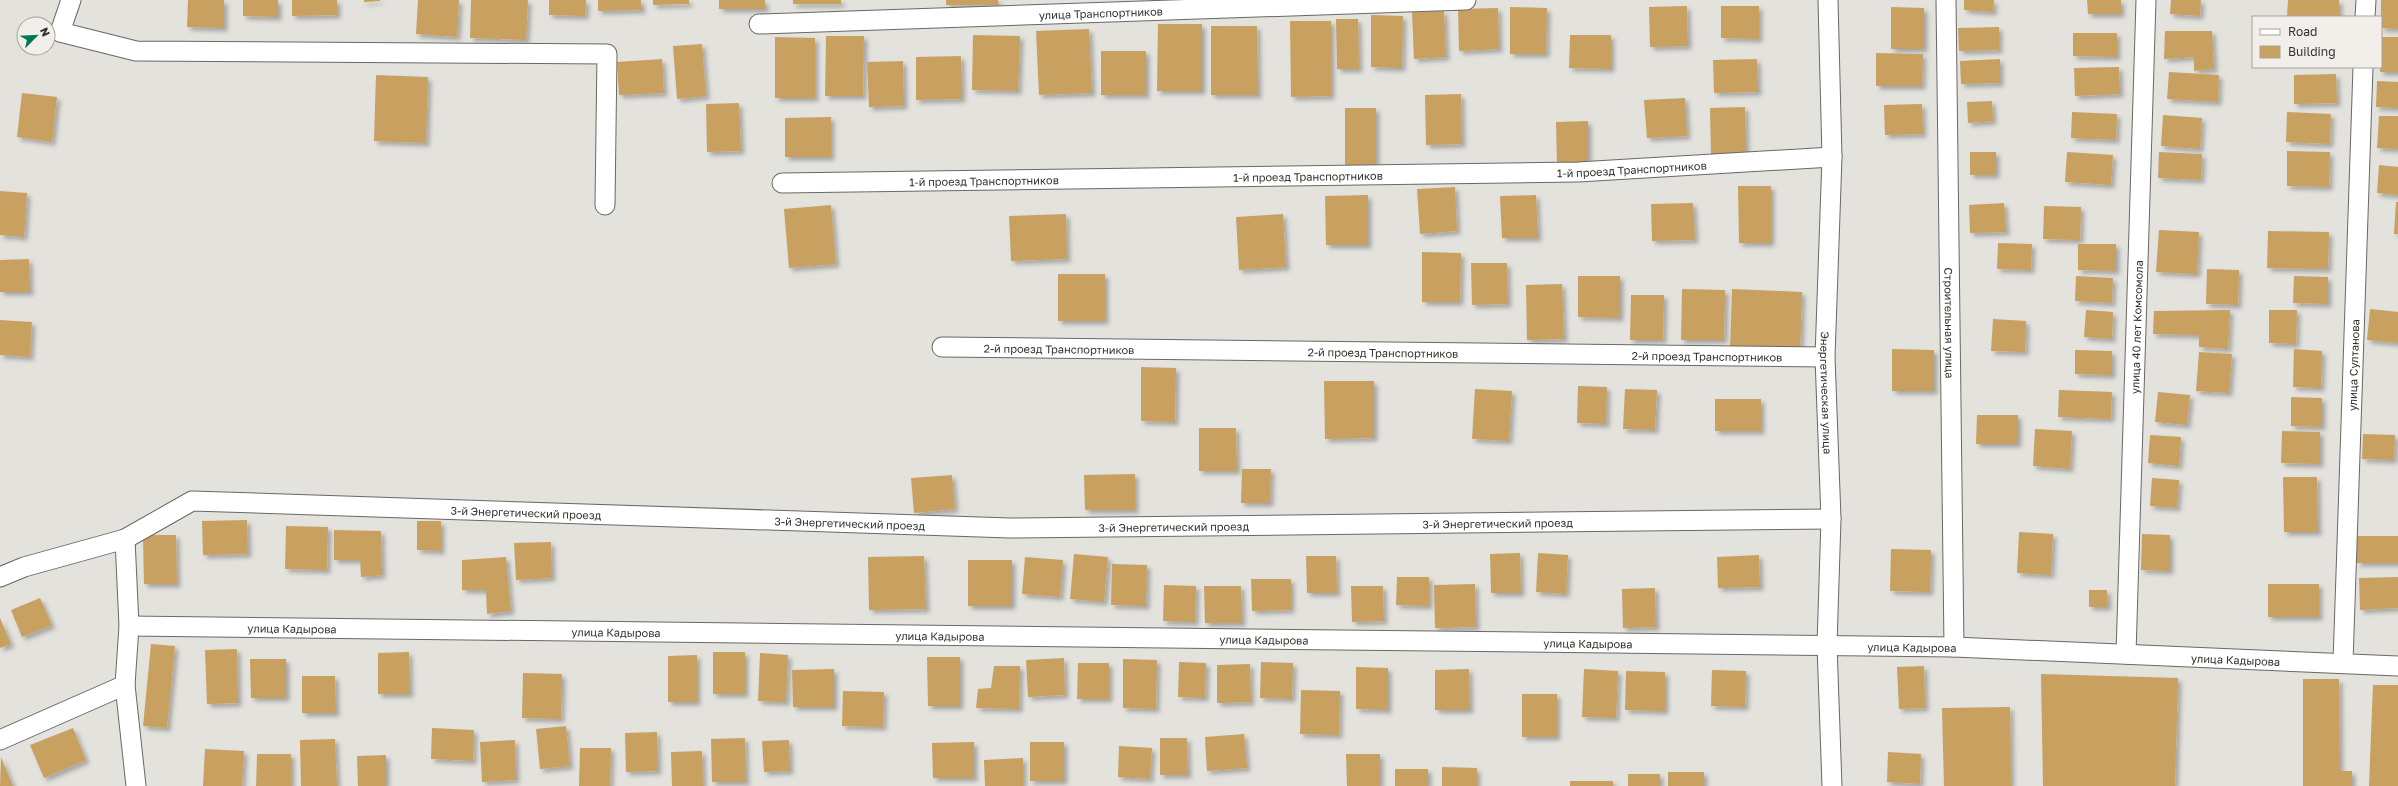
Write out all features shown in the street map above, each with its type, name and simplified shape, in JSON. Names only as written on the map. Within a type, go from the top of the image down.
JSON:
[{"type":"street","points":[[71,0],[60,32],[136,51],[607,54],[604,205]]},
{"type":"street","name":"улица Транспортников","points":[[759,24],[1466,0]]},
{"type":"street","name":"Энергетическая улица","points":[[1828,0],[1832,157],[1825,357],[1831,519],[1827,645],[1832,786]]},
{"type":"street","name":"Строительная улица","points":[[1946,0],[1954,647]]},
{"type":"street","name":"улица 40 лет Комсомола","points":[[2126,654],[2146,0]]},
{"type":"street","points":[[2365,16],[2366,0]]},
{"type":"street","name":"улица Султанова","points":[[2343,663],[2363,68]]},
{"type":"street","name":"1-й проезд Транспортников","points":[[782,183],[1578,172],[1832,157]]},
{"type":"street","name":"2-й проезд Транспортников","points":[[942,347],[1825,357]]},
{"type":"street","name":"3-й Энергетический проезд","points":[[0,577],[24,567],[125,539],[192,501],[1010,528],[1831,519]]},
{"type":"street","points":[[125,539],[129,626],[125,685],[136,786]]},
{"type":"street","name":"улица Кадырова","points":[[129,626],[1954,647],[2398,666]]},
{"type":"street","points":[[0,740],[125,685]]},
{"type":"building","points":[[188,0],[224,0],[224,28],[187,27]]},
{"type":"building","points":[[243,0],[278,0],[278,17],[243,16]]},
{"type":"building","points":[[292,0],[337,0],[337,15],[292,16]]},
{"type":"building","points":[[364,0],[380,0],[380,1],[364,2]]},
{"type":"building","points":[[418,0],[459,0],[457,37],[416,34]]},
{"type":"building","points":[[471,0],[528,0],[526,40],[470,38]]},
{"type":"building","points":[[549,0],[586,0],[585,16],[549,15]]},
{"type":"building","points":[[598,0],[641,0],[642,10],[598,11]]},
{"type":"building","points":[[653,0],[689,0],[689,4],[653,5]]},
{"type":"building","points":[[719,0],[765,0],[765,9],[719,9]]},
{"type":"building","points":[[793,0],[841,0],[841,4],[793,4]]},
{"type":"building","points":[[946,0],[998,0],[999,5],[946,5]]},
{"type":"building","points":[[1964,0],[1994,0],[1993,12],[1964,10]]},
{"type":"building","points":[[2087,0],[2121,0],[2121,14],[2088,14]]},
{"type":"building","points":[[2171,0],[2201,0],[2200,16],[2170,14]]},
{"type":"building","points":[[2288,0],[2339,0],[2339,16],[2287,16]]},
{"type":"building","points":[[2381,0],[2398,0],[2398,29],[2382,28]]},
{"type":"building","points":[[1687,6],[1688,46],[1650,47],[1649,7]]},
{"type":"building","points":[[1721,6],[1759,6],[1759,39],[1721,38]]},
{"type":"building","points":[[1510,7],[1547,8],[1546,54],[1510,54]]},
{"type":"building","points":[[1891,7],[1924,8],[1924,49],[1891,49]]},
{"type":"building","points":[[1498,8],[1499,49],[1459,51],[1458,9]]},
{"type":"building","points":[[1444,11],[1446,57],[1414,59],[1412,12]]},
{"type":"building","points":[[1371,15],[1403,16],[1402,68],[1371,67]]},
{"type":"building","points":[[1336,19],[1358,19],[1359,69],[1337,69]]},
{"type":"building","points":[[1290,21],[1331,21],[1331,96],[1291,97]]},
{"type":"building","points":[[1158,24],[1202,24],[1202,91],[1157,91]]},
{"type":"building","points":[[1211,26],[1257,26],[1258,95],[1211,95]]},
{"type":"building","points":[[1999,27],[1999,50],[1959,51],[1958,28]]},
{"type":"building","points":[[1089,29],[1092,93],[1039,95],[1036,31]]},
{"type":"building","points":[[2165,31],[2212,31],[2214,69],[2194,71],[2194,57],[2164,59]]},
{"type":"building","points":[[2073,33],[2117,33],[2117,57],[2073,56]]},
{"type":"building","points":[[973,35],[1020,36],[1018,91],[972,90]]},
{"type":"building","points":[[1570,35],[1611,35],[1611,69],[1569,68]]},
{"type":"building","points":[[826,36],[864,36],[863,96],[825,96]]},
{"type":"building","points":[[775,37],[815,38],[815,98],[775,98]]},
{"type":"building","points":[[2382,37],[2398,37],[2398,72],[2380,72],[2380,68],[2382,68]]},
{"type":"building","points":[[702,44],[706,96],[677,99],[673,46]]},
{"type":"building","points":[[1101,51],[1146,51],[1146,95],[1101,95]]},
{"type":"building","points":[[1876,53],[1923,54],[1922,86],[1876,86]]},
{"type":"building","points":[[961,56],[962,99],[916,100],[916,57]]},
{"type":"building","points":[[662,59],[664,93],[619,95],[617,62]]},
{"type":"building","points":[[1757,59],[1758,92],[1714,93],[1713,60]]},
{"type":"building","points":[[2000,59],[2000,83],[1961,84],[1960,61]]},
{"type":"building","points":[[903,61],[904,106],[869,107],[867,62]]},
{"type":"building","points":[[2119,67],[2120,94],[2075,96],[2074,68]]},
{"type":"building","points":[[2169,72],[2219,75],[2218,102],[2167,99]]},
{"type":"building","points":[[2336,74],[2337,103],[2294,104],[2294,75]]},
{"type":"building","points":[[376,75],[428,77],[426,143],[374,141]]},
{"type":"building","points":[[2377,81],[2398,82],[2398,108],[2376,107]]},
{"type":"building","points":[[22,93],[57,97],[52,142],[17,137]]},
{"type":"building","points":[[1461,94],[1462,144],[1426,145],[1425,95]]},
{"type":"building","points":[[1685,98],[1687,136],[1647,138],[1644,100]]},
{"type":"building","points":[[1992,101],[1993,121],[1968,123],[1967,102]]},
{"type":"building","points":[[739,103],[741,151],[707,152],[706,104]]},
{"type":"building","points":[[1922,104],[1923,134],[1885,135],[1884,105]]},
{"type":"building","points":[[1745,107],[1746,154],[1711,155],[1710,108]]},
{"type":"building","points":[[1345,108],[1376,108],[1376,166],[1345,166]]},
{"type":"building","points":[[2072,112],[2117,114],[2116,140],[2071,138]]},
{"type":"building","points":[[2287,112],[2331,114],[2330,144],[2286,142]]},
{"type":"building","points":[[2163,115],[2202,118],[2200,149],[2161,146]]},
{"type":"building","points":[[2379,116],[2398,116],[2398,149],[2377,148]]},
{"type":"building","points":[[831,117],[831,157],[785,157],[785,118]]},
{"type":"building","points":[[1588,121],[1588,164],[1557,164],[1556,122]]},
{"type":"building","points":[[2287,151],[2330,152],[2329,187],[2287,186]]},
{"type":"building","points":[[1970,152],[1996,152],[1996,175],[1970,175]]},
{"type":"building","points":[[2067,152],[2113,155],[2111,185],[2065,182]]},
{"type":"building","points":[[2159,152],[2202,154],[2201,180],[2158,178]]},
{"type":"building","points":[[2379,165],[2398,167],[2398,195],[2377,193]]},
{"type":"building","points":[[1738,186],[1771,186],[1771,243],[1739,243]]},
{"type":"building","points":[[1455,187],[1457,231],[1420,234],[1417,189]]},
{"type":"building","points":[[0,191],[27,193],[24,237],[0,235]]},
{"type":"building","points":[[1368,195],[1368,245],[1326,245],[1325,196]]},
{"type":"building","points":[[1536,195],[1538,238],[1502,238],[1500,196]]},
{"type":"building","points":[[2396,202],[2398,202],[2398,234],[2394,234]]},
{"type":"building","points":[[1693,203],[1695,240],[1652,241],[1651,204]]},
{"type":"building","points":[[2004,203],[2006,232],[1970,233],[1969,205]]},
{"type":"building","points":[[831,205],[836,264],[789,268],[784,209]]},
{"type":"building","points":[[2044,206],[2081,207],[2080,240],[2043,239]]},
{"type":"building","points":[[1066,214],[1067,259],[1011,261],[1009,216]]},
{"type":"building","points":[[1283,214],[1286,267],[1239,270],[1236,217]]},
{"type":"building","points":[[2159,230],[2199,232],[2197,274],[2156,272]]},
{"type":"building","points":[[2268,231],[2329,232],[2328,269],[2267,268]]},
{"type":"building","points":[[1998,243],[2032,244],[2031,270],[1997,269]]},
{"type":"building","points":[[2078,244],[2116,244],[2116,271],[2078,270]]},
{"type":"building","points":[[1422,252],[1461,253],[1460,302],[1422,302]]},
{"type":"building","points":[[29,259],[30,292],[0,292],[0,260]]},
{"type":"building","points":[[1471,263],[1507,263],[1508,304],[1472,305]]},
{"type":"building","points":[[2207,269],[2239,270],[2238,305],[2206,304]]},
{"type":"building","points":[[1058,274],[1105,274],[1105,321],[1058,321]]},
{"type":"building","points":[[1578,276],[1620,276],[1620,318],[1578,317]]},
{"type":"building","points":[[2076,276],[2113,278],[2112,303],[2075,301]]},
{"type":"building","points":[[2294,276],[2328,277],[2328,304],[2293,303]]},
{"type":"building","points":[[1562,284],[1564,339],[1527,340],[1526,285]]},
{"type":"building","points":[[1682,289],[1725,290],[1724,340],[1681,340]]},
{"type":"building","points":[[1732,289],[1802,292],[1800,352],[1730,350]]},
{"type":"building","points":[[1631,295],[1664,295],[1663,340],[1630,340]]},
{"type":"building","points":[[2370,309],[2398,312],[2398,343],[2367,340]]},
{"type":"building","points":[[2086,310],[2113,312],[2112,339],[2084,337]]},
{"type":"building","points":[[2230,310],[2228,349],[2199,347],[2199,335],[2153,334],[2154,311]]},
{"type":"building","points":[[2269,310],[2297,310],[2296,344],[2269,343]]},
{"type":"building","points":[[1993,319],[2026,321],[2025,352],[1991,351]]},
{"type":"building","points":[[0,320],[32,322],[30,357],[0,355]]},
{"type":"building","points":[[1892,349],[1934,350],[1934,391],[1892,391]]},
{"type":"building","points":[[2294,349],[2322,351],[2321,388],[2293,387]]},
{"type":"building","points":[[2075,350],[2112,351],[2112,375],[2075,374]]},
{"type":"building","points":[[2199,352],[2232,354],[2229,393],[2196,391]]},
{"type":"building","points":[[1141,367],[1176,368],[1175,422],[1141,421]]},
{"type":"building","points":[[1324,381],[1374,381],[1374,438],[1325,439]]},
{"type":"building","points":[[1578,386],[1607,387],[1606,424],[1577,423]]},
{"type":"building","points":[[1475,389],[1512,391],[1509,441],[1472,439]]},
{"type":"building","points":[[1625,389],[1657,390],[1655,430],[1623,429]]},
{"type":"building","points":[[2059,390],[2112,392],[2111,419],[2058,417]]},
{"type":"building","points":[[2158,392],[2190,395],[2187,425],[2155,422]]},
{"type":"building","points":[[2291,397],[2322,398],[2322,427],[2291,426]]},
{"type":"building","points":[[1715,399],[1761,399],[1761,431],[1715,431]]},
{"type":"building","points":[[1977,415],[2018,415],[2018,444],[1976,444]]},
{"type":"building","points":[[1199,428],[1236,428],[1237,471],[1199,471]]},
{"type":"building","points":[[2035,429],[2072,431],[2070,469],[2033,466]]},
{"type":"building","points":[[2282,431],[2320,432],[2320,464],[2281,463]]},
{"type":"building","points":[[2363,434],[2395,435],[2394,460],[2362,459]]},
{"type":"building","points":[[2150,435],[2181,437],[2179,466],[2148,463]]},
{"type":"building","points":[[1242,469],[1271,469],[1270,503],[1241,503]]},
{"type":"building","points":[[1135,474],[1135,510],[1085,510],[1084,475]]},
{"type":"building","points":[[952,475],[955,509],[914,513],[911,478]]},
{"type":"building","points":[[2283,477],[2317,477],[2318,532],[2284,532]]},
{"type":"building","points":[[2152,478],[2179,480],[2177,508],[2150,506]]},
{"type":"building","points":[[247,520],[248,554],[203,555],[202,521]]},
{"type":"building","points":[[417,521],[441,521],[441,551],[417,550]]},
{"type":"building","points":[[286,526],[328,527],[327,570],[285,569]]},
{"type":"building","points":[[334,530],[381,531],[382,575],[361,577],[360,560],[334,560]]},
{"type":"building","points":[[2019,532],[2053,534],[2051,575],[2017,573]]},
{"type":"building","points":[[2142,534],[2170,535],[2170,571],[2141,570]]},
{"type":"building","points":[[143,535],[176,535],[177,584],[144,584]]},
{"type":"building","points":[[2357,536],[2398,536],[2398,563],[2357,563]]},
{"type":"building","points":[[551,542],[552,578],[516,580],[514,543]]},
{"type":"building","points":[[1891,549],[1931,550],[1930,592],[1890,591]]},
{"type":"building","points":[[1520,553],[1521,593],[1491,593],[1490,554]]},
{"type":"building","points":[[1538,553],[1568,555],[1566,594],[1536,592]]},
{"type":"building","points":[[1074,554],[1108,557],[1104,602],[1070,599]]},
{"type":"building","points":[[1759,555],[1760,587],[1718,588],[1717,557]]},
{"type":"building","points":[[924,556],[926,609],[869,610],[868,557]]},
{"type":"building","points":[[1306,556],[1336,556],[1337,593],[1307,593]]},
{"type":"building","points":[[506,557],[511,611],[487,614],[486,590],[462,590],[462,560]]},
{"type":"building","points":[[1025,557],[1063,560],[1060,597],[1022,594]]},
{"type":"building","points":[[968,560],[1012,560],[1012,606],[968,606]]},
{"type":"building","points":[[1112,564],[1147,565],[1146,606],[1111,605]]},
{"type":"building","points":[[1397,577],[1429,577],[1429,606],[1396,605]]},
{"type":"building","points":[[2398,577],[2398,608],[2360,610],[2359,578]]},
{"type":"building","points":[[1251,579],[1291,579],[1291,610],[1252,611]]},
{"type":"building","points":[[1475,584],[1476,627],[1435,628],[1434,585]]},
{"type":"building","points":[[2268,584],[2319,584],[2319,617],[2268,617]]},
{"type":"building","points":[[1164,585],[1196,586],[1195,622],[1163,621]]},
{"type":"building","points":[[1204,586],[1241,586],[1242,623],[1205,623]]},
{"type":"building","points":[[1351,586],[1383,586],[1384,621],[1352,622]]},
{"type":"building","points":[[1655,588],[1656,627],[1623,628],[1622,589]]},
{"type":"building","points":[[2089,590],[2107,590],[2108,607],[2089,607]]},
{"type":"building","points":[[40,598],[52,625],[22,637],[11,610]]},
{"type":"building","points":[[0,618],[11,644],[0,648]]},
{"type":"building","points":[[151,644],[175,646],[167,728],[143,726]]},
{"type":"building","points":[[237,649],[238,703],[207,704],[205,650]]},
{"type":"building","points":[[409,652],[410,694],[378,694],[378,653]]},
{"type":"building","points":[[713,652],[745,652],[745,694],[713,694]]},
{"type":"building","points":[[760,653],[788,655],[786,702],[758,701]]},
{"type":"building","points":[[697,655],[697,702],[668,702],[668,656]]},
{"type":"building","points":[[927,657],[960,657],[960,706],[928,706]]},
{"type":"building","points":[[1064,658],[1065,695],[1028,697],[1026,660]]},
{"type":"building","points":[[250,659],[286,659],[286,698],[251,698]]},
{"type":"building","points":[[1123,659],[1157,660],[1156,709],[1123,708]]},
{"type":"building","points":[[1179,662],[1206,663],[1205,698],[1178,697]]},
{"type":"building","points":[[1261,662],[1293,663],[1292,699],[1260,698]]},
{"type":"building","points":[[1078,663],[1109,663],[1109,699],[1077,699]]},
{"type":"building","points":[[1250,664],[1251,702],[1217,703],[1217,665]]},
{"type":"building","points":[[994,666],[1020,666],[1019,709],[976,708],[978,689],[991,688]]},
{"type":"building","points":[[1924,666],[1925,708],[1899,709],[1897,667]]},
{"type":"building","points":[[1356,667],[1388,668],[1388,710],[1356,709]]},
{"type":"building","points":[[834,669],[834,707],[793,707],[792,670]]},
{"type":"building","points":[[1469,669],[1470,710],[1435,710],[1435,670]]},
{"type":"building","points":[[1584,669],[1618,671],[1616,718],[1582,717]]},
{"type":"building","points":[[1712,670],[1746,671],[1745,707],[1711,706]]},
{"type":"building","points":[[1626,671],[1665,672],[1665,711],[1625,710]]},
{"type":"building","points":[[523,673],[562,674],[561,719],[522,718]]},
{"type":"building","points":[[2041,674],[2178,678],[2175,786],[2043,786]]},
{"type":"building","points":[[302,676],[335,676],[336,713],[302,713]]},
{"type":"building","points":[[2303,679],[2339,679],[2340,771],[2352,771],[2352,786],[2303,786]]},
{"type":"building","points":[[2373,685],[2398,685],[2398,786],[2369,786]]},
{"type":"building","points":[[1301,690],[1340,691],[1339,735],[1300,734]]},
{"type":"building","points":[[843,691],[884,692],[883,727],[842,726]]},
{"type":"building","points":[[1522,694],[1557,694],[1557,737],[1522,737]]},
{"type":"building","points":[[2010,707],[2011,786],[1944,786],[1942,708]]},
{"type":"building","points":[[566,726],[570,766],[540,769],[536,729]]},
{"type":"building","points":[[73,728],[86,760],[44,778],[30,745]]},
{"type":"building","points":[[432,728],[474,730],[473,761],[431,759]]},
{"type":"building","points":[[657,732],[658,771],[626,772],[625,733]]},
{"type":"building","points":[[1244,734],[1247,768],[1207,771],[1205,737]]},
{"type":"building","points":[[745,738],[746,782],[712,782],[711,739]]},
{"type":"building","points":[[1160,738],[1187,738],[1188,775],[1160,775]]},
{"type":"building","points":[[335,739],[337,786],[301,786],[300,740]]},
{"type":"building","points":[[515,740],[516,780],[482,782],[480,742]]},
{"type":"building","points":[[789,740],[790,771],[764,772],[762,741]]},
{"type":"building","points":[[974,742],[974,778],[933,778],[932,743]]},
{"type":"building","points":[[1030,742],[1064,742],[1064,781],[1030,781]]},
{"type":"building","points":[[1119,746],[1152,748],[1150,779],[1118,777]]},
{"type":"building","points":[[580,748],[611,748],[610,786],[579,786]]},
{"type":"building","points":[[205,749],[244,751],[242,786],[203,786]]},
{"type":"building","points":[[702,751],[703,786],[672,786],[671,752]]},
{"type":"building","points":[[1888,752],[1921,754],[1920,784],[1887,782]]},
{"type":"building","points":[[257,754],[291,754],[291,786],[256,786]]},
{"type":"building","points":[[1346,754],[1380,754],[1380,786],[1347,786]]},
{"type":"building","points":[[386,755],[386,786],[358,786],[357,756]]},
{"type":"building","points":[[1,757],[13,786],[0,786]]},
{"type":"building","points":[[1023,758],[1023,786],[985,786],[984,760]]},
{"type":"building","points":[[1442,767],[1477,768],[1477,786],[1442,786]]},
{"type":"building","points":[[1395,769],[1428,769],[1428,786],[1395,786]]},
{"type":"building","points":[[1668,772],[1704,772],[1704,786],[1668,786]]},
{"type":"building","points":[[1628,774],[1660,774],[1660,786],[1628,786]]},
{"type":"building","points":[[1570,781],[1613,781],[1613,786],[1570,786]]}]
